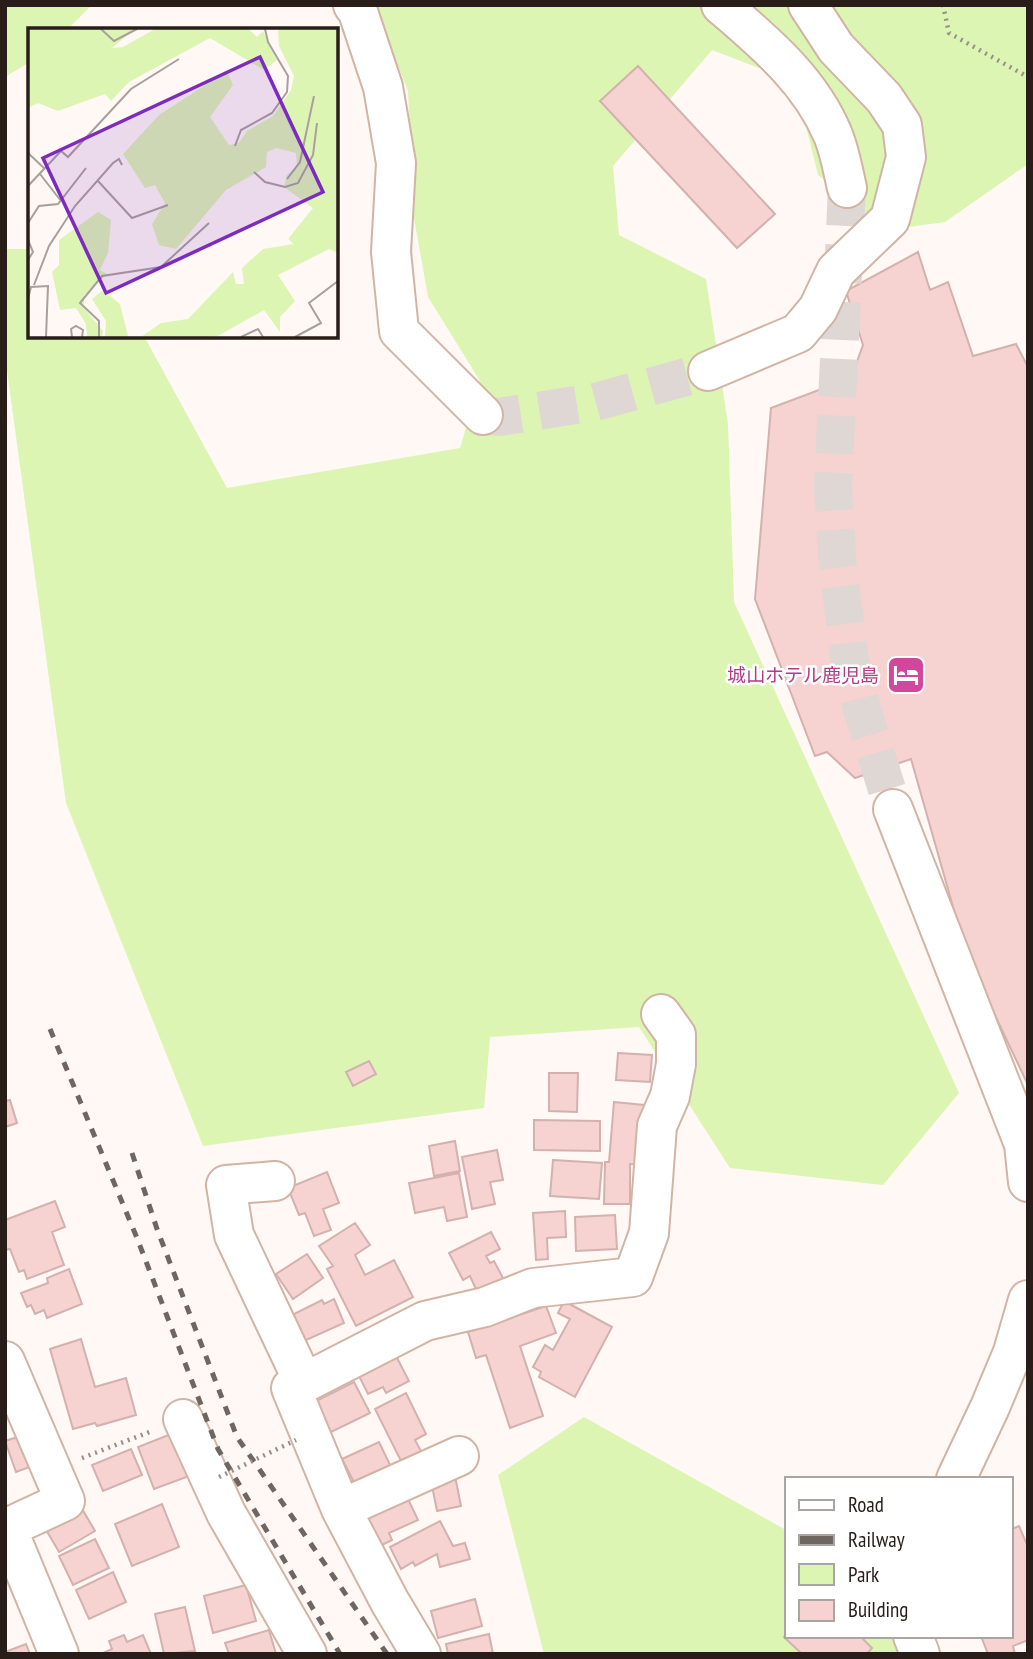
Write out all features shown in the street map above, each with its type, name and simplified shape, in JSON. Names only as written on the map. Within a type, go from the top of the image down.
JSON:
[{"type":"street","points":[[353,5],[358,12],[383,87],[396,163],[391,252],[400,331],[483,415]]},
{"type":"street","points":[[721,5],[775,51],[801,82],[834,137],[847,188]]},
{"type":"street","points":[[708,371],[798,333],[818,309],[836,271],[890,219],[906,157],[902,125],[884,98],[836,48],[808,5]]},
{"type":"street","points":[[893,809],[1024,1144],[1028,1182]]},
{"type":"street","points":[[421,1654],[341,1509],[291,1388],[425,1321],[485,1307],[533,1288],[633,1277],[649,1233],[657,1126],[670,1096],[676,1064],[676,1035],[661,1014]]},
{"type":"street","points":[[275,1181],[226,1185],[228,1203],[234,1235],[304,1383]]},
{"type":"street","points":[[957,1477],[1008,1363],[1028,1300]]},
{"type":"street","points":[[5,1361],[65,1501],[7,1528],[59,1654]]},
{"type":"street","points":[[183,1419],[226,1513],[307,1654]]},
{"type":"street","points":[[341,1509],[459,1456]]},
{"type":"path","points":[[943,5],[949,33],[1028,77]]},
{"type":"path","points":[[51,1469],[183,1419]]},
{"type":"path","points":[[219,1477],[296,1440]]},
{"type":"green space","points":[[5,5],[90,5],[69,28],[28,28],[28,63],[5,77]]},
{"type":"green space","points":[[374,5],[1028,5],[1028,164],[945,222],[887,230],[818,175],[795,82],[712,50],[613,166],[619,235],[706,279],[728,424],[734,602],[959,1093],[883,1185],[730,1168],[639,1027],[490,1037],[484,1108],[203,1146],[66,803],[5,356],[5,249],[28,249],[28,338],[145,338],[227,488],[460,448],[480,381],[428,297],[414,218],[408,91]]},
{"type":"green space","points":[[584,1417],[785,1529],[785,1638],[927,1638],[931,1654],[544,1654],[498,1475]]},
{"type":"building","points":[[638,66],[775,214],[737,248],[600,101]]},
{"type":"building","name":"城山ホテル鹿児島","points":[[918,252],[930,290],[948,282],[973,356],[1016,344],[1028,367],[1028,1085],[967,956],[911,759],[855,778],[827,752],[815,756],[755,599],[771,408],[851,378],[863,345],[846,291]]},
{"type":"building","points":[[618,1053],[652,1055],[650,1082],[616,1080]]},
{"type":"building","points":[[369,1061],[376,1074],[353,1086],[346,1072]]},
{"type":"building","points":[[549,1073],[578,1073],[577,1112],[549,1111]]},
{"type":"building","points":[[10,1100],[17,1123],[5,1127],[5,1101]]},
{"type":"building","points":[[614,1102],[644,1105],[639,1165],[630,1164],[630,1204],[604,1204],[605,1162],[609,1162]]},
{"type":"building","points":[[534,1120],[600,1121],[600,1151],[534,1150]]},
{"type":"building","points":[[455,1141],[460,1171],[434,1176],[429,1146]]},
{"type":"building","points":[[497,1150],[503,1180],[490,1182],[495,1204],[472,1209],[462,1157]]},
{"type":"building","points":[[553,1160],[602,1163],[599,1199],[550,1196]]},
{"type":"building","points":[[327,1172],[339,1203],[323,1209],[331,1230],[314,1236],[305,1213],[299,1215],[288,1188]]},
{"type":"building","points":[[459,1173],[467,1217],[447,1221],[444,1207],[415,1213],[409,1183]]},
{"type":"building","points":[[55,1201],[65,1227],[52,1232],[64,1265],[27,1279],[24,1270],[19,1272],[10,1249],[5,1250],[5,1220]]},
{"type":"building","points":[[565,1211],[566,1237],[547,1238],[548,1259],[536,1260],[533,1213]]},
{"type":"building","points":[[615,1215],[617,1249],[576,1251],[575,1217]]},
{"type":"building","points":[[355,1223],[370,1245],[355,1255],[365,1275],[394,1260],[413,1297],[356,1326],[327,1269],[333,1266],[319,1246]]},
{"type":"building","points":[[491,1232],[500,1249],[486,1256],[490,1263],[494,1261],[505,1282],[479,1296],[470,1276],[463,1280],[449,1253]]},
{"type":"building","points":[[307,1254],[323,1278],[293,1299],[276,1274]]},
{"type":"building","points":[[69,1269],[82,1304],[47,1318],[44,1310],[35,1314],[31,1305],[27,1307],[21,1293],[48,1283],[47,1278]]},
{"type":"building","points":[[334,1299],[344,1323],[304,1341],[292,1315],[322,1300],[324,1304]]},
{"type":"building","points":[[564,1301],[612,1327],[575,1397],[539,1377],[541,1372],[533,1367],[545,1345],[553,1350],[570,1319],[558,1313]]},
{"type":"building","points":[[546,1306],[556,1333],[520,1346],[543,1416],[510,1428],[486,1355],[476,1358],[468,1332]]},
{"type":"building","points":[[81,1339],[95,1387],[126,1378],[136,1415],[97,1426],[95,1423],[73,1429],[50,1349]]},
{"type":"building","points":[[395,1354],[409,1381],[386,1393],[383,1387],[368,1394],[358,1374]]},
{"type":"building","points":[[354,1382],[370,1413],[327,1434],[312,1403]]},
{"type":"building","points":[[406,1393],[426,1434],[415,1440],[422,1453],[402,1463],[375,1409]]},
{"type":"building","points":[[176,1432],[192,1475],[154,1489],[138,1447]]},
{"type":"building","points":[[24,1435],[35,1465],[16,1472],[5,1441]]},
{"type":"building","points":[[379,1442],[391,1467],[355,1484],[342,1459]]},
{"type":"building","points":[[131,1449],[142,1475],[103,1491],[92,1465]]},
{"type":"building","points":[[455,1476],[461,1506],[437,1511],[431,1481]]},
{"type":"building","points":[[408,1499],[418,1520],[389,1533],[392,1540],[380,1546],[367,1518]]},
{"type":"building","points":[[162,1504],[179,1547],[132,1566],[115,1524]]},
{"type":"building","points":[[81,1507],[95,1531],[59,1552],[45,1528]]},
{"type":"building","points":[[440,1521],[453,1546],[465,1543],[470,1559],[440,1567],[437,1554],[415,1566],[413,1562],[401,1569],[390,1547]]},
{"type":"building","points":[[1019,1526],[1028,1547],[1028,1640],[1013,1646],[1015,1654],[988,1654],[982,1638],[1012,1638],[1012,1529]]},
{"type":"building","points":[[95,1539],[109,1568],[73,1585],[59,1556]]},
{"type":"building","points":[[113,1572],[126,1602],[89,1619],[76,1590]]},
{"type":"building","points":[[246,1585],[256,1621],[213,1633],[204,1596]]},
{"type":"building","points":[[475,1599],[482,1626],[438,1638],[431,1611]]},
{"type":"building","points":[[185,1607],[195,1651],[164,1654],[155,1614]]},
{"type":"building","points":[[269,1630],[276,1654],[229,1654],[225,1643]]},
{"type":"building","points":[[489,1634],[493,1654],[448,1654],[446,1644]]},
{"type":"building","points":[[124,1635],[127,1642],[143,1635],[151,1654],[101,1654],[112,1649],[109,1641]]},
{"type":"building","points":[[785,1638],[862,1638],[872,1648],[867,1654],[802,1654]]},
{"type":"building","points":[[26,1644],[30,1654],[5,1654],[5,1652]]},
{"type":"tunnel","points":[[847,188],[833,487],[837,556],[849,656],[893,809]]},
{"type":"tunnel","points":[[483,415],[499,417],[595,402],[708,371]]},
{"type":"railway","points":[[50,1029],[137,1238],[218,1449],[340,1654]]},
{"type":"railway","points":[[132,1153],[157,1229],[237,1437],[387,1654]]},
{"type":"place","name":"城山ホテル鹿児島","points":[[906,675]]}]
